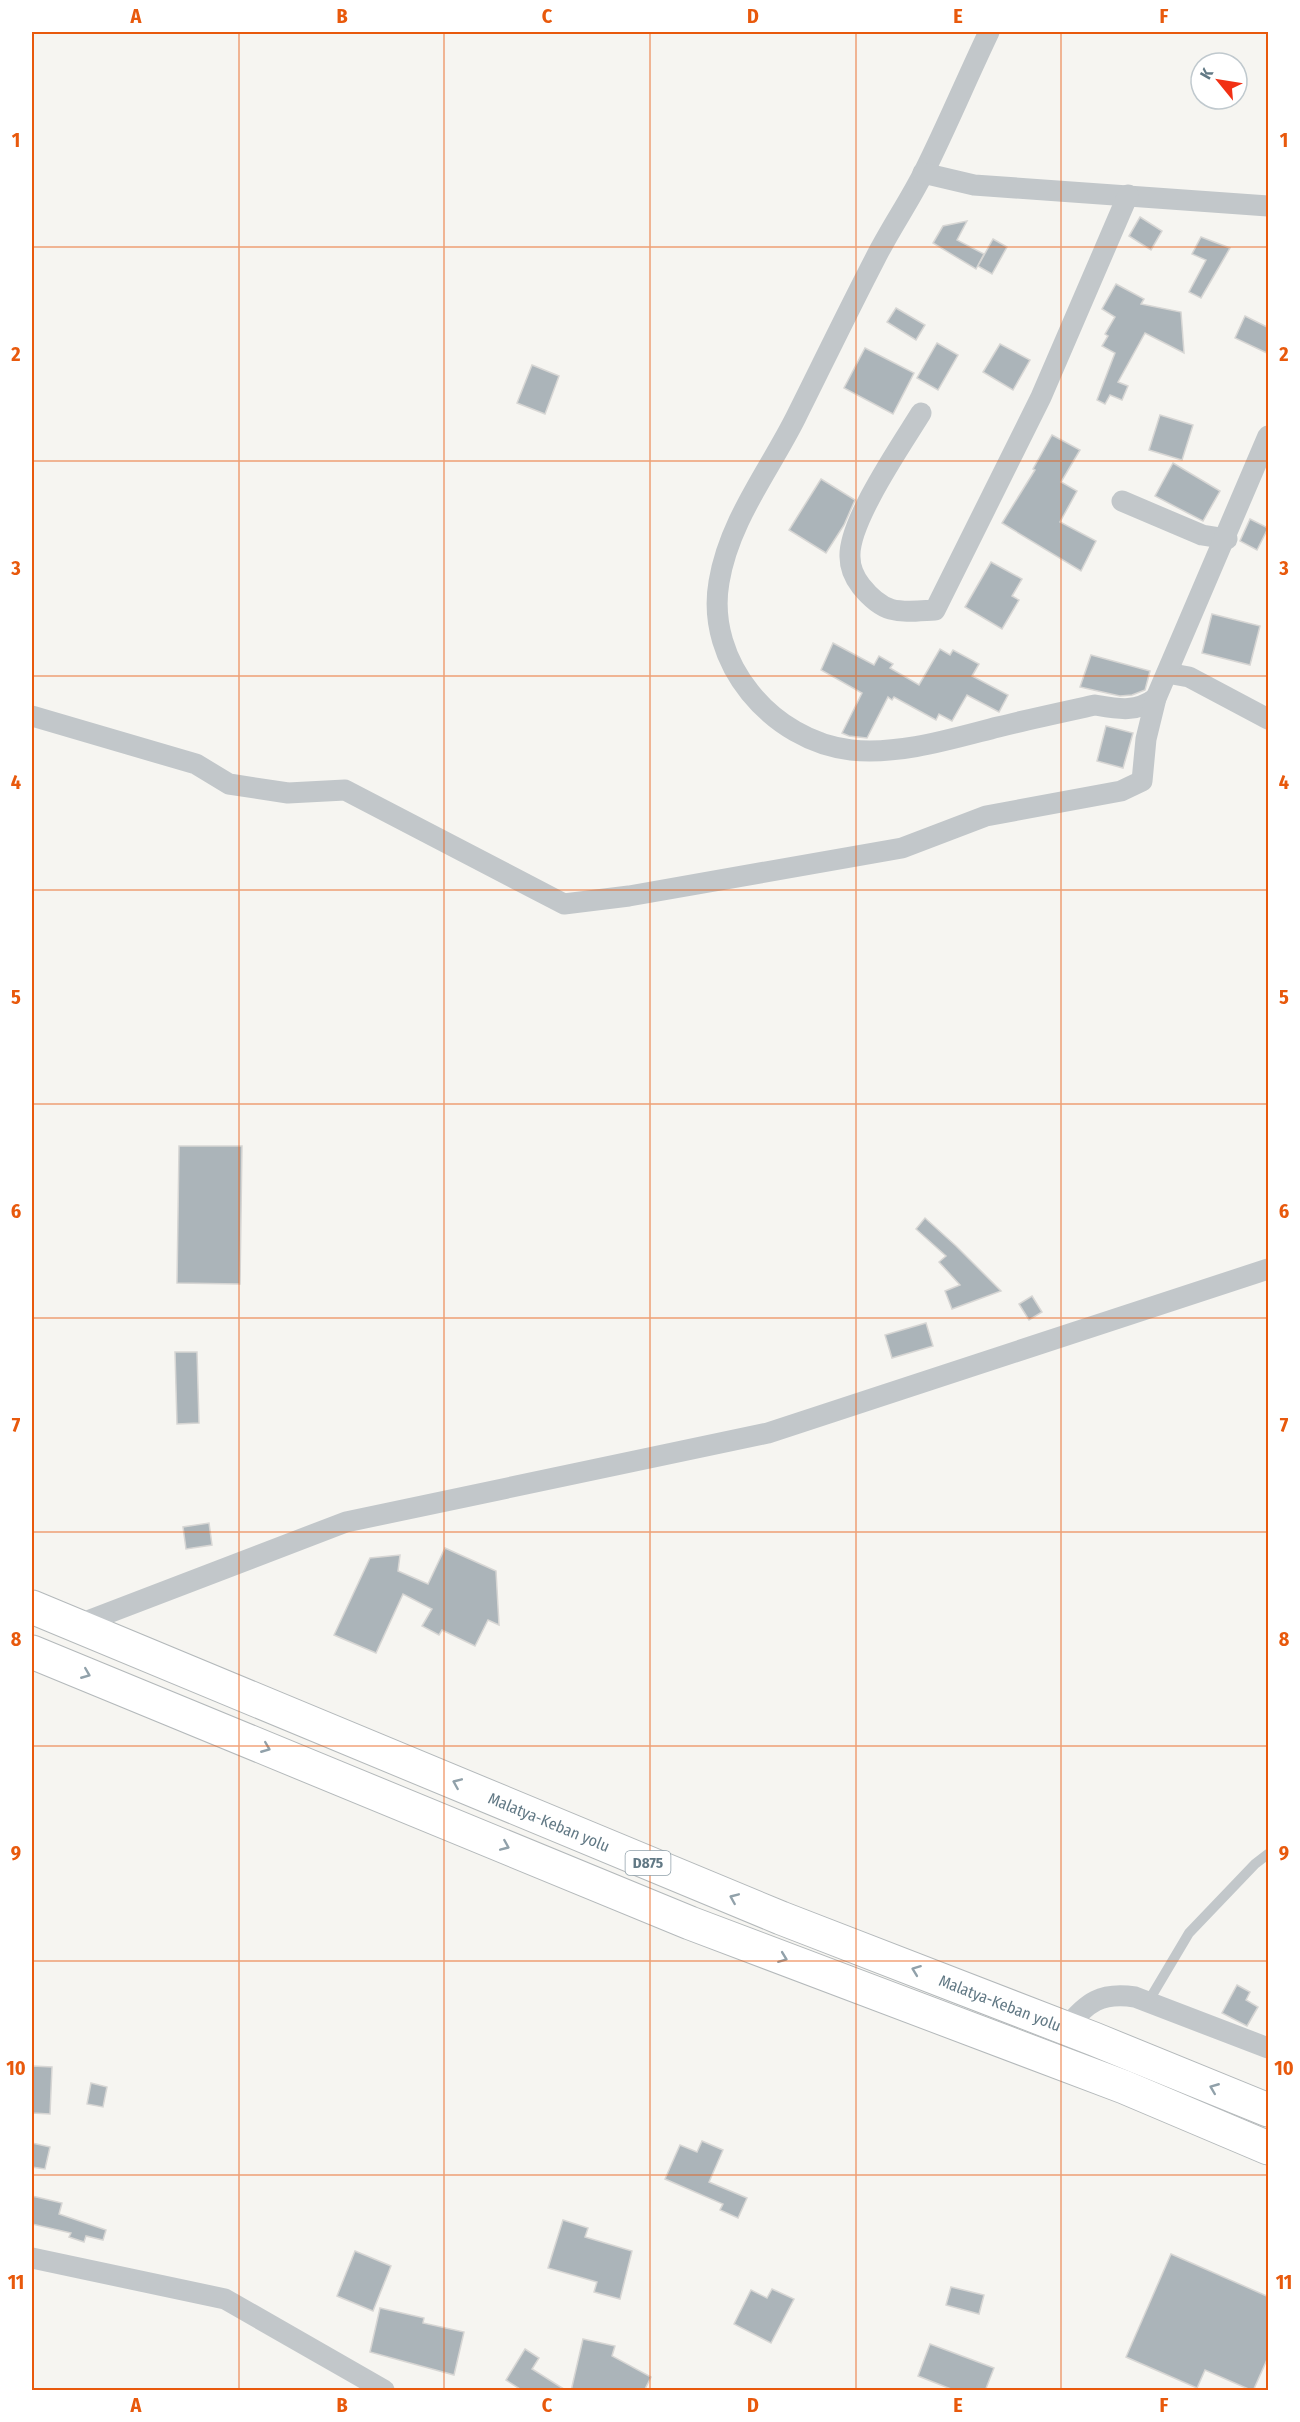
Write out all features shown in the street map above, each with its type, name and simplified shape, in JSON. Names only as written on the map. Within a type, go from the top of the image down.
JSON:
[{"type":"highway","name":"Malatya-Keban yolu","points":[[32,1607],[781,1918],[1066,2028],[1269,2110]]},
{"type":"highway","name":"D875","points":[[32,1652],[690,1923],[1124,2087],[1269,2148]]},
{"type":"street","points":[[989,32],[923,173],[875,258],[788,433],[744,510],[728,548],[719,581],[716,606],[722,640],[735,670],[755,700],[777,722],[829,746],[854,750],[922,745],[1095,705],[1120,709],[1142,708],[1156,698]]},
{"type":"street","points":[[923,173],[974,185],[1269,206]]},
{"type":"street","points":[[921,413],[882,476],[857,526],[849,555],[853,575],[874,603],[895,613],[935,610],[1041,397],[1128,195]]},
{"type":"street","points":[[32,716],[196,765],[229,784],[288,793],[345,790],[564,904],[629,896],[902,848],[986,816],[1121,791],[1142,781],[1146,740],[1156,698],[1227,539],[1269,436]]},
{"type":"street","points":[[1122,501],[1202,536],[1227,539]]},
{"type":"street","points":[[1167,673],[1189,677],[1269,719]]},
{"type":"street","points":[[78,1625],[346,1522],[768,1434],[1269,1269]]},
{"type":"street","points":[[1066,2028],[1081,2010],[1098,1999],[1116,1994],[1148,2002],[1269,2048]]},
{"type":"street","points":[[32,2258],[225,2298],[384,2391]]},
{"type":"lane","points":[[1148,2002],[1189,1932],[1255,1864],[1269,1854]]},
{"type":"building","points":[[1140,217],[1162,231],[1151,250],[1129,236]]},
{"type":"building","points":[[967,221],[957,240],[984,254],[976,269],[933,243],[943,226]]},
{"type":"building","points":[[1201,237],[1230,248],[1201,298],[1189,292],[1206,260],[1192,254]]},
{"type":"building","points":[[993,239],[1007,247],[992,274],[978,266]]},
{"type":"building","points":[[1116,284],[1144,299],[1141,304],[1181,312],[1184,353],[1145,333],[1118,382],[1128,386],[1122,400],[1110,395],[1105,404],[1097,400],[1115,353],[1102,346],[1108,336],[1105,334],[1115,317],[1102,309]]},
{"type":"building","points":[[896,308],[925,325],[916,340],[887,322]]},
{"type":"building","points":[[1245,316],[1269,328],[1269,354],[1235,338]]},
{"type":"building","points":[[937,343],[958,355],[938,390],[917,378]]},
{"type":"building","points":[[1000,344],[1030,360],[1013,390],[983,372]]},
{"type":"building","points":[[865,348],[914,373],[893,414],[844,388]]},
{"type":"building","points":[[532,365],[559,376],[545,414],[517,403]]},
{"type":"building","points":[[1160,415],[1193,425],[1182,460],[1149,450]]},
{"type":"building","points":[[1052,435],[1080,450],[1061,482],[1077,491],[1060,522],[1096,541],[1081,571],[1002,523],[1035,470],[1033,469]]},
{"type":"building","points":[[1173,463],[1220,491],[1203,521],[1155,496]]},
{"type":"building","points":[[821,479],[855,500],[844,525],[826,553],[789,530]]},
{"type":"building","points":[[1250,519],[1268,528],[1257,550],[1240,541]]},
{"type":"building","points":[[991,562],[1022,579],[1012,596],[1019,600],[1002,629],[965,607]]},
{"type":"building","points":[[1212,614],[1260,626],[1250,665],[1202,653]]},
{"type":"building","points":[[833,643],[874,665],[879,656],[893,664],[890,668],[919,685],[940,649],[950,655],[953,650],[979,664],[972,676],[1008,695],[999,712],[967,695],[952,721],[939,714],[936,720],[894,697],[892,700],[888,697],[867,738],[849,736],[842,733],[862,693],[821,670]]},
{"type":"building","points":[[1091,655],[1150,671],[1145,690],[1132,695],[1120,696],[1080,687]]},
{"type":"building","points":[[1106,726],[1133,733],[1123,768],[1097,761]]},
{"type":"building","points":[[179,1146],[242,1146],[240,1284],[177,1283]]},
{"type":"building","points":[[925,1218],[1001,1291],[952,1309],[945,1291],[960,1285],[939,1262],[946,1256],[916,1229]]},
{"type":"building","points":[[1032,1296],[1042,1312],[1029,1320],[1019,1304]]},
{"type":"building","points":[[926,1323],[933,1346],[892,1358],[885,1335]]},
{"type":"building","points":[[175,1352],[197,1352],[199,1423],[177,1424]]},
{"type":"building","points":[[209,1523],[212,1545],[186,1549],[183,1527]]},
{"type":"building","points":[[445,1548],[496,1571],[499,1625],[488,1620],[475,1646],[442,1630],[439,1635],[422,1626],[432,1609],[403,1594],[376,1653],[334,1635],[370,1558],[400,1555],[398,1571],[428,1584]]},
{"type":"building","points":[[1237,1985],[1250,1992],[1246,2000],[1258,2007],[1247,2026],[1222,2013]]},
{"type":"building","points":[[32,2066],[52,2067],[50,2114],[32,2113]]},
{"type":"building","points":[[91,2083],[107,2087],[103,2107],[87,2104]]},
{"type":"building","points":[[702,2141],[723,2150],[709,2182],[747,2198],[738,2218],[720,2210],[723,2204],[665,2179],[680,2145],[697,2152]]},
{"type":"building","points":[[32,2143],[50,2147],[45,2169],[32,2167]]},
{"type":"building","points":[[32,2196],[62,2203],[59,2214],[106,2230],[103,2240],[86,2236],[84,2242],[69,2237],[71,2233],[32,2224]]},
{"type":"building","points":[[563,2220],[588,2228],[585,2237],[632,2251],[620,2299],[594,2292],[597,2282],[548,2268]]},
{"type":"building","points":[[355,2251],[391,2266],[373,2311],[337,2296]]},
{"type":"building","points":[[1171,2254],[1269,2297],[1269,2355],[1253,2391],[1205,2370],[1197,2388],[1126,2357]]},
{"type":"building","points":[[951,2287],[984,2295],[979,2314],[946,2305]]},
{"type":"building","points":[[772,2289],[794,2299],[771,2343],[734,2324],[751,2290],[767,2298]]},
{"type":"building","points":[[380,2308],[424,2318],[423,2323],[464,2332],[454,2375],[370,2352]]},
{"type":"building","points":[[583,2339],[615,2346],[612,2356],[651,2377],[644,2391],[571,2391]]},
{"type":"building","points":[[930,2344],[994,2368],[985,2391],[956,2391],[918,2376]]},
{"type":"building","points":[[525,2349],[539,2358],[532,2369],[567,2391],[523,2391],[506,2380]]}]
